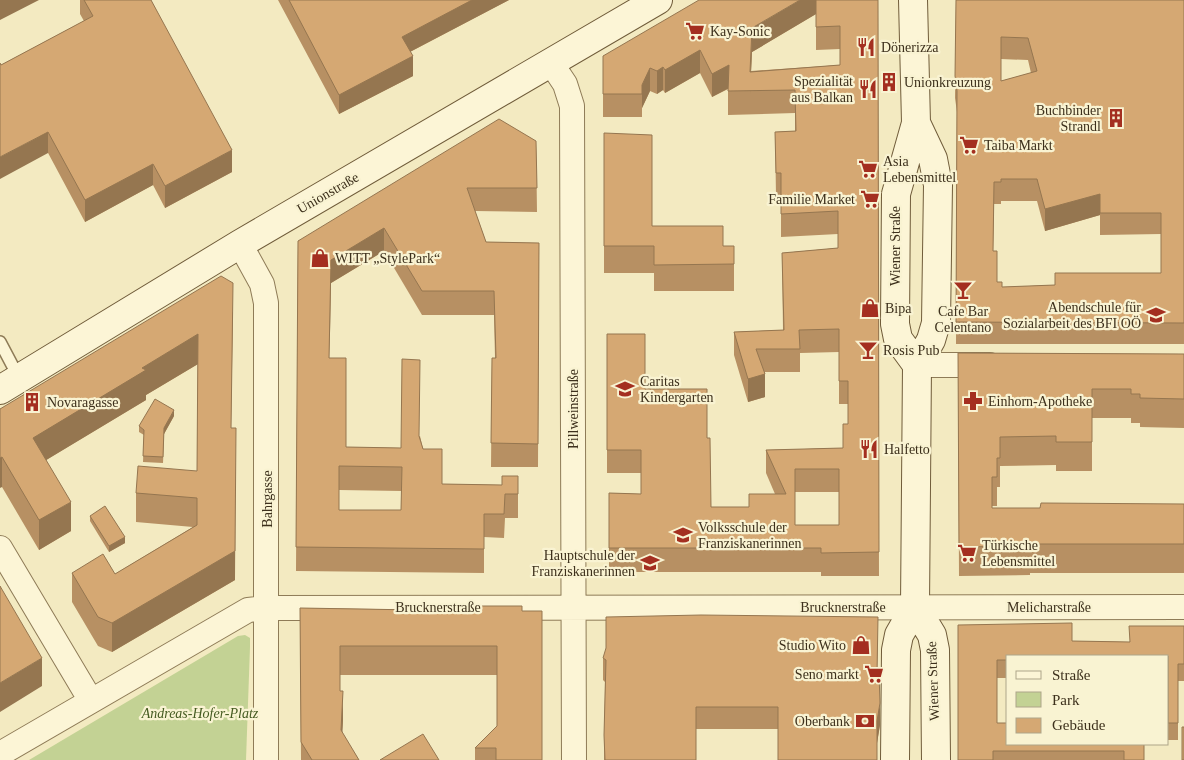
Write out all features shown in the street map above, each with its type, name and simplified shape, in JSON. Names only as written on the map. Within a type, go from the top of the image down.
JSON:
[{"type":"main road","name":"Unionstraße","points":[[10,384],[240,244],[658,0]]},
{"type":"main road","name":"Wiener Straße","points":[[913,0],[916,123],[896,194],[895,324],[898,339],[917,366]]},
{"type":"main road","name":"Wiener Straße","points":[[916,123],[933,159],[938,185],[936,323],[931,340],[917,366],[915,607],[932,635],[935,650],[936,760]]},
{"type":"main road","points":[[895,760],[896,650],[898,635],[915,607]]},
{"type":"street","name":"Pillweinstraße","points":[[551,63],[565,84],[572,106],[574,760]]},
{"type":"street","name":"Bahrgasse","points":[[240,244],[262,284],[266,303],[266,760]]},
{"type":"street","points":[[917,366],[1011,365]]},
{"type":"street","points":[[0,548],[92,701]]},
{"type":"street","name":"Brucknerstraße","points":[[0,754],[248,610],[267,608],[574,606],[915,607]]},
{"type":"street","name":"Melicharstraße","points":[[915,607],[1184,607]]},
{"type":"lane","points":[[0,342],[10,384]]},
{"type":"green space","name":"Andreas-Hofer-Platz","points":[[245,635],[250,638],[246,760],[29,760],[238,636]]},
{"type":"building","points":[[84,0],[151,0],[232,150],[165,186],[153,164],[85,200],[48,132],[0,157],[0,63],[1,65],[93,16]]},
{"type":"building","points":[[289,0],[472,0],[402,37],[413,56],[339,95]]},
{"type":"building","points":[[699,0],[800,0],[752,28],[750,72],[840,65],[840,26],[816,27],[816,0],[878,0],[879,552],[821,553],[821,548],[609,548],[609,493],[641,494],[641,450],[607,450],[607,334],[645,334],[645,389],[707,389],[707,438],[710,438],[711,507],[749,507],[749,494],[786,494],[766,450],[843,448],[843,424],[848,424],[848,381],[839,381],[839,329],[799,330],[800,349],[756,349],[765,374],[748,379],[734,332],[784,330],[782,253],[838,248],[838,211],[781,214],[781,173],[776,173],[775,132],[796,131],[795,90],[728,91],[729,65],[712,74],[700,50],[665,70],[663,67],[657,71],[650,68],[642,85],[642,94],[603,94],[603,56]],"holes":[[[795,469],[839,469],[839,525],[795,525]]]},
{"type":"building","points":[[956,0],[1184,0],[1184,323],[956,322],[957,91],[955,76]],"holes":[[[1001,37],[1028,38],[1037,71],[1001,81]],[[1001,179],[1037,179],[1045,209],[1100,194],[1100,213],[1161,213],[1161,273],[1055,273],[1055,285],[1002,287],[1002,282],[997,282],[997,251],[993,251],[994,182],[1001,182]]]},
{"type":"building","points":[[499,119],[536,141],[537,188],[467,188],[486,242],[539,243],[538,444],[491,443],[492,358],[496,358],[494,291],[422,291],[384,228],[331,260],[329,358],[346,358],[346,447],[401,448],[402,359],[420,360],[419,436],[423,449],[442,449],[442,484],[502,485],[502,476],[518,476],[518,494],[505,494],[504,514],[484,514],[484,549],[296,547],[298,241]],"holes":[[[339,466],[402,467],[401,510],[339,510]]]},
{"type":"building","points":[[604,133],[652,135],[652,226],[723,226],[723,246],[734,246],[734,264],[654,265],[654,246],[604,246]]},
{"type":"building","points":[[221,276],[233,283],[231,428],[236,428],[235,551],[112,623],[98,617],[72,573],[103,554],[115,574],[197,525],[197,498],[136,493],[138,466],[197,471],[198,334],[142,368],[146,370],[33,438],[71,502],[39,520],[2,457],[0,458],[0,409]]},
{"type":"building","points":[[958,353],[1184,354],[1184,399],[1140,398],[1140,394],[1131,394],[1131,389],[1092,389],[1092,442],[1056,442],[1056,436],[1000,437],[1000,458],[997,458],[997,477],[992,477],[992,508],[1040,508],[1041,503],[1184,504],[1184,544],[1030,544],[1030,546],[959,547]]},
{"type":"building","points":[[155,399],[174,410],[164,428],[163,457],[143,456],[144,430],[139,426]]},
{"type":"building","points":[[105,506],[125,537],[109,546],[90,516]]},
{"type":"building","points":[[0,586],[42,658],[0,683]]},
{"type":"building","points":[[476,606],[522,606],[522,611],[542,611],[542,760],[496,760],[496,748],[475,748],[497,726],[497,646],[340,646],[340,691],[343,691],[341,730],[359,760],[312,760],[301,742],[300,608],[476,611]]},
{"type":"building","points":[[701,615],[878,617],[877,673],[879,673],[880,703],[877,721],[877,760],[778,760],[778,707],[696,707],[696,760],[605,760],[606,660],[603,658],[606,648],[606,617]]},
{"type":"building","points":[[1072,623],[1072,641],[1130,642],[1129,626],[1184,626],[1184,664],[1178,664],[1178,723],[1169,723],[1169,655],[1006,655],[1006,660],[997,660],[997,723],[1006,723],[1006,745],[1144,745],[1144,760],[1124,760],[1124,751],[993,751],[993,760],[958,760],[958,625]]},
{"type":"building","points":[[1182,727],[1184,727],[1184,760],[1182,760]]},
{"type":"building","points":[[423,734],[439,760],[380,760]]},
{"type":"place","name":"Kay-Sonic","points":[[695,31]]},
{"type":"place","name":"Dönerizza","points":[[866,47]]},
{"type":"place","name":"Unionkreuzung","points":[[889,82]]},
{"type":"place","name":"Spezialität aus Balkan","points":[[868,89]]},
{"type":"place","name":"Buchbinder Strandl","points":[[1116,118]]},
{"type":"place","name":"Taiba Markt","points":[[969,145]]},
{"type":"place","name":"Asia Lebensmittel","points":[[868,169]]},
{"type":"place","name":"Familie Market","points":[[870,199]]},
{"type":"place","name":"WITT „StylePark“","points":[[320,258]]},
{"type":"place","name":"Cafe Bar Celentano","points":[[963,290]]},
{"type":"place","name":"Bipa","points":[[870,308]]},
{"type":"place","name":"Abendschule für Sozialarbeit des BFI OÖ","points":[[1156,315]]},
{"type":"place","name":"Rosis Pub","points":[[868,350]]},
{"type":"place","name":"Caritas Kindergarten","points":[[625,389]]},
{"type":"place","name":"Einhorn-Apotheke","points":[[973,401]]},
{"type":"place","name":"Novaragasse","points":[[32,402]]},
{"type":"place","name":"Halfetto","points":[[869,449]]},
{"type":"place","name":"Volksschule der Franziskanerinnen","points":[[683,535]]},
{"type":"place","name":"Türkische Lebensmittel","points":[[967,553]]},
{"type":"place","name":"Hauptschule der Franziskanerinnen","points":[[650,563]]},
{"type":"place","name":"Studio Wito","points":[[861,645]]},
{"type":"place","name":"Seno markt","points":[[874,674]]},
{"type":"place","name":"Oberbank","points":[[865,721]]}]
